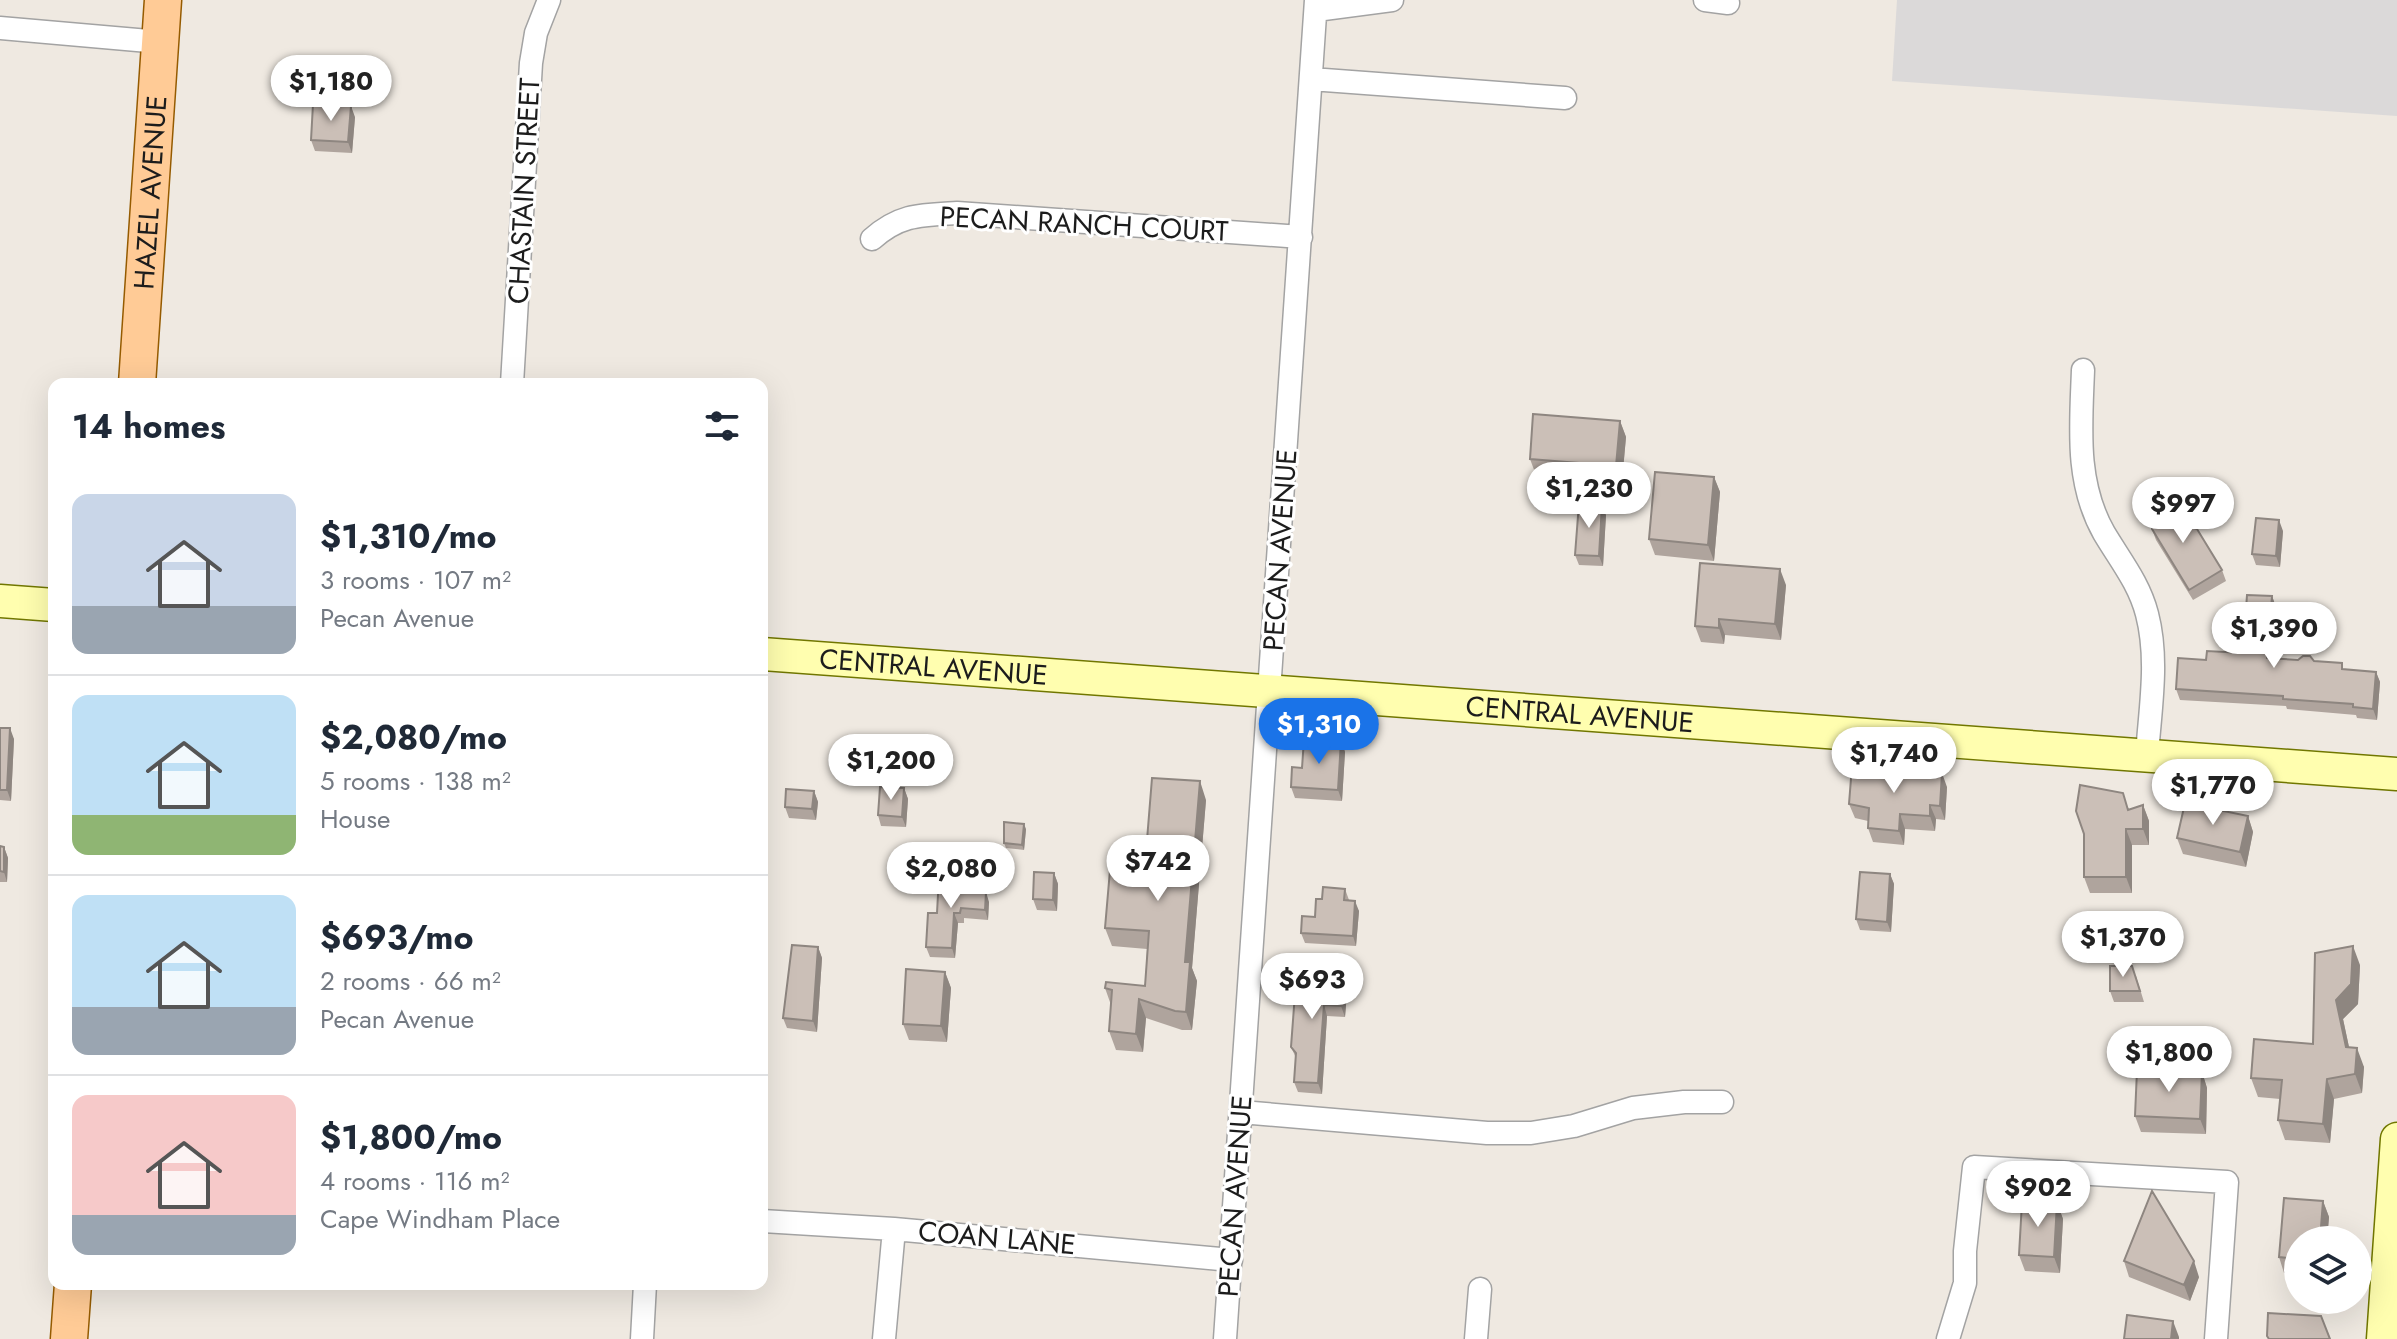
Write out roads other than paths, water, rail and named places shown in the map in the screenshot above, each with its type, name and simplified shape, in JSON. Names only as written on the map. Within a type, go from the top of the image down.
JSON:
[{"type":"main road","name":"HAZEL AVENUE","points":[[137,378],[163,0]]},
{"type":"main road","points":[[69,1339],[73,1290]]},
{"type":"street","name":"CHASTAIN STREET","points":[[512,378],[531,63],[536,33],[549,0]]},
{"type":"street","points":[[1316,5],[1392,0]]},
{"type":"street","points":[[1705,0],[1728,3]]},
{"type":"street","name":"PECAN AVENUE","points":[[1225,1339],[1316,5]]},
{"type":"street","points":[[0,28],[160,42]]},
{"type":"street","points":[[1311,79],[1565,98]]},
{"type":"street","name":"PECAN RANCH COURT","points":[[872,239],[899,220],[957,213],[1301,237]]},
{"type":"street","points":[[2083,370],[2081,457],[2085,483],[2103,532],[2139,590],[2151,634],[2153,671],[2147,755]]},
{"type":"street","points":[[0,601],[48,605]]},
{"type":"street","name":"CENTRAL AVENUE","points":[[768,654],[2397,774]]},
{"type":"street","points":[[1241,1112],[1487,1133],[1531,1133],[1574,1126],[1633,1108],[1684,1102],[1722,1102]]},
{"type":"street","points":[[2388,1335],[2396,1156]]},
{"type":"street","points":[[1948,1339],[1965,1283],[1965,1251],[1974,1167],[2227,1182],[2216,1339]]},
{"type":"street","name":"COAN LANE","points":[[768,1221],[894,1229],[1231,1260]]},
{"type":"street","points":[[884,1339],[894,1229]]},
{"type":"street","points":[[1476,1339],[1480,1289]]},
{"type":"street","points":[[642,1339],[645,1290]]}]
